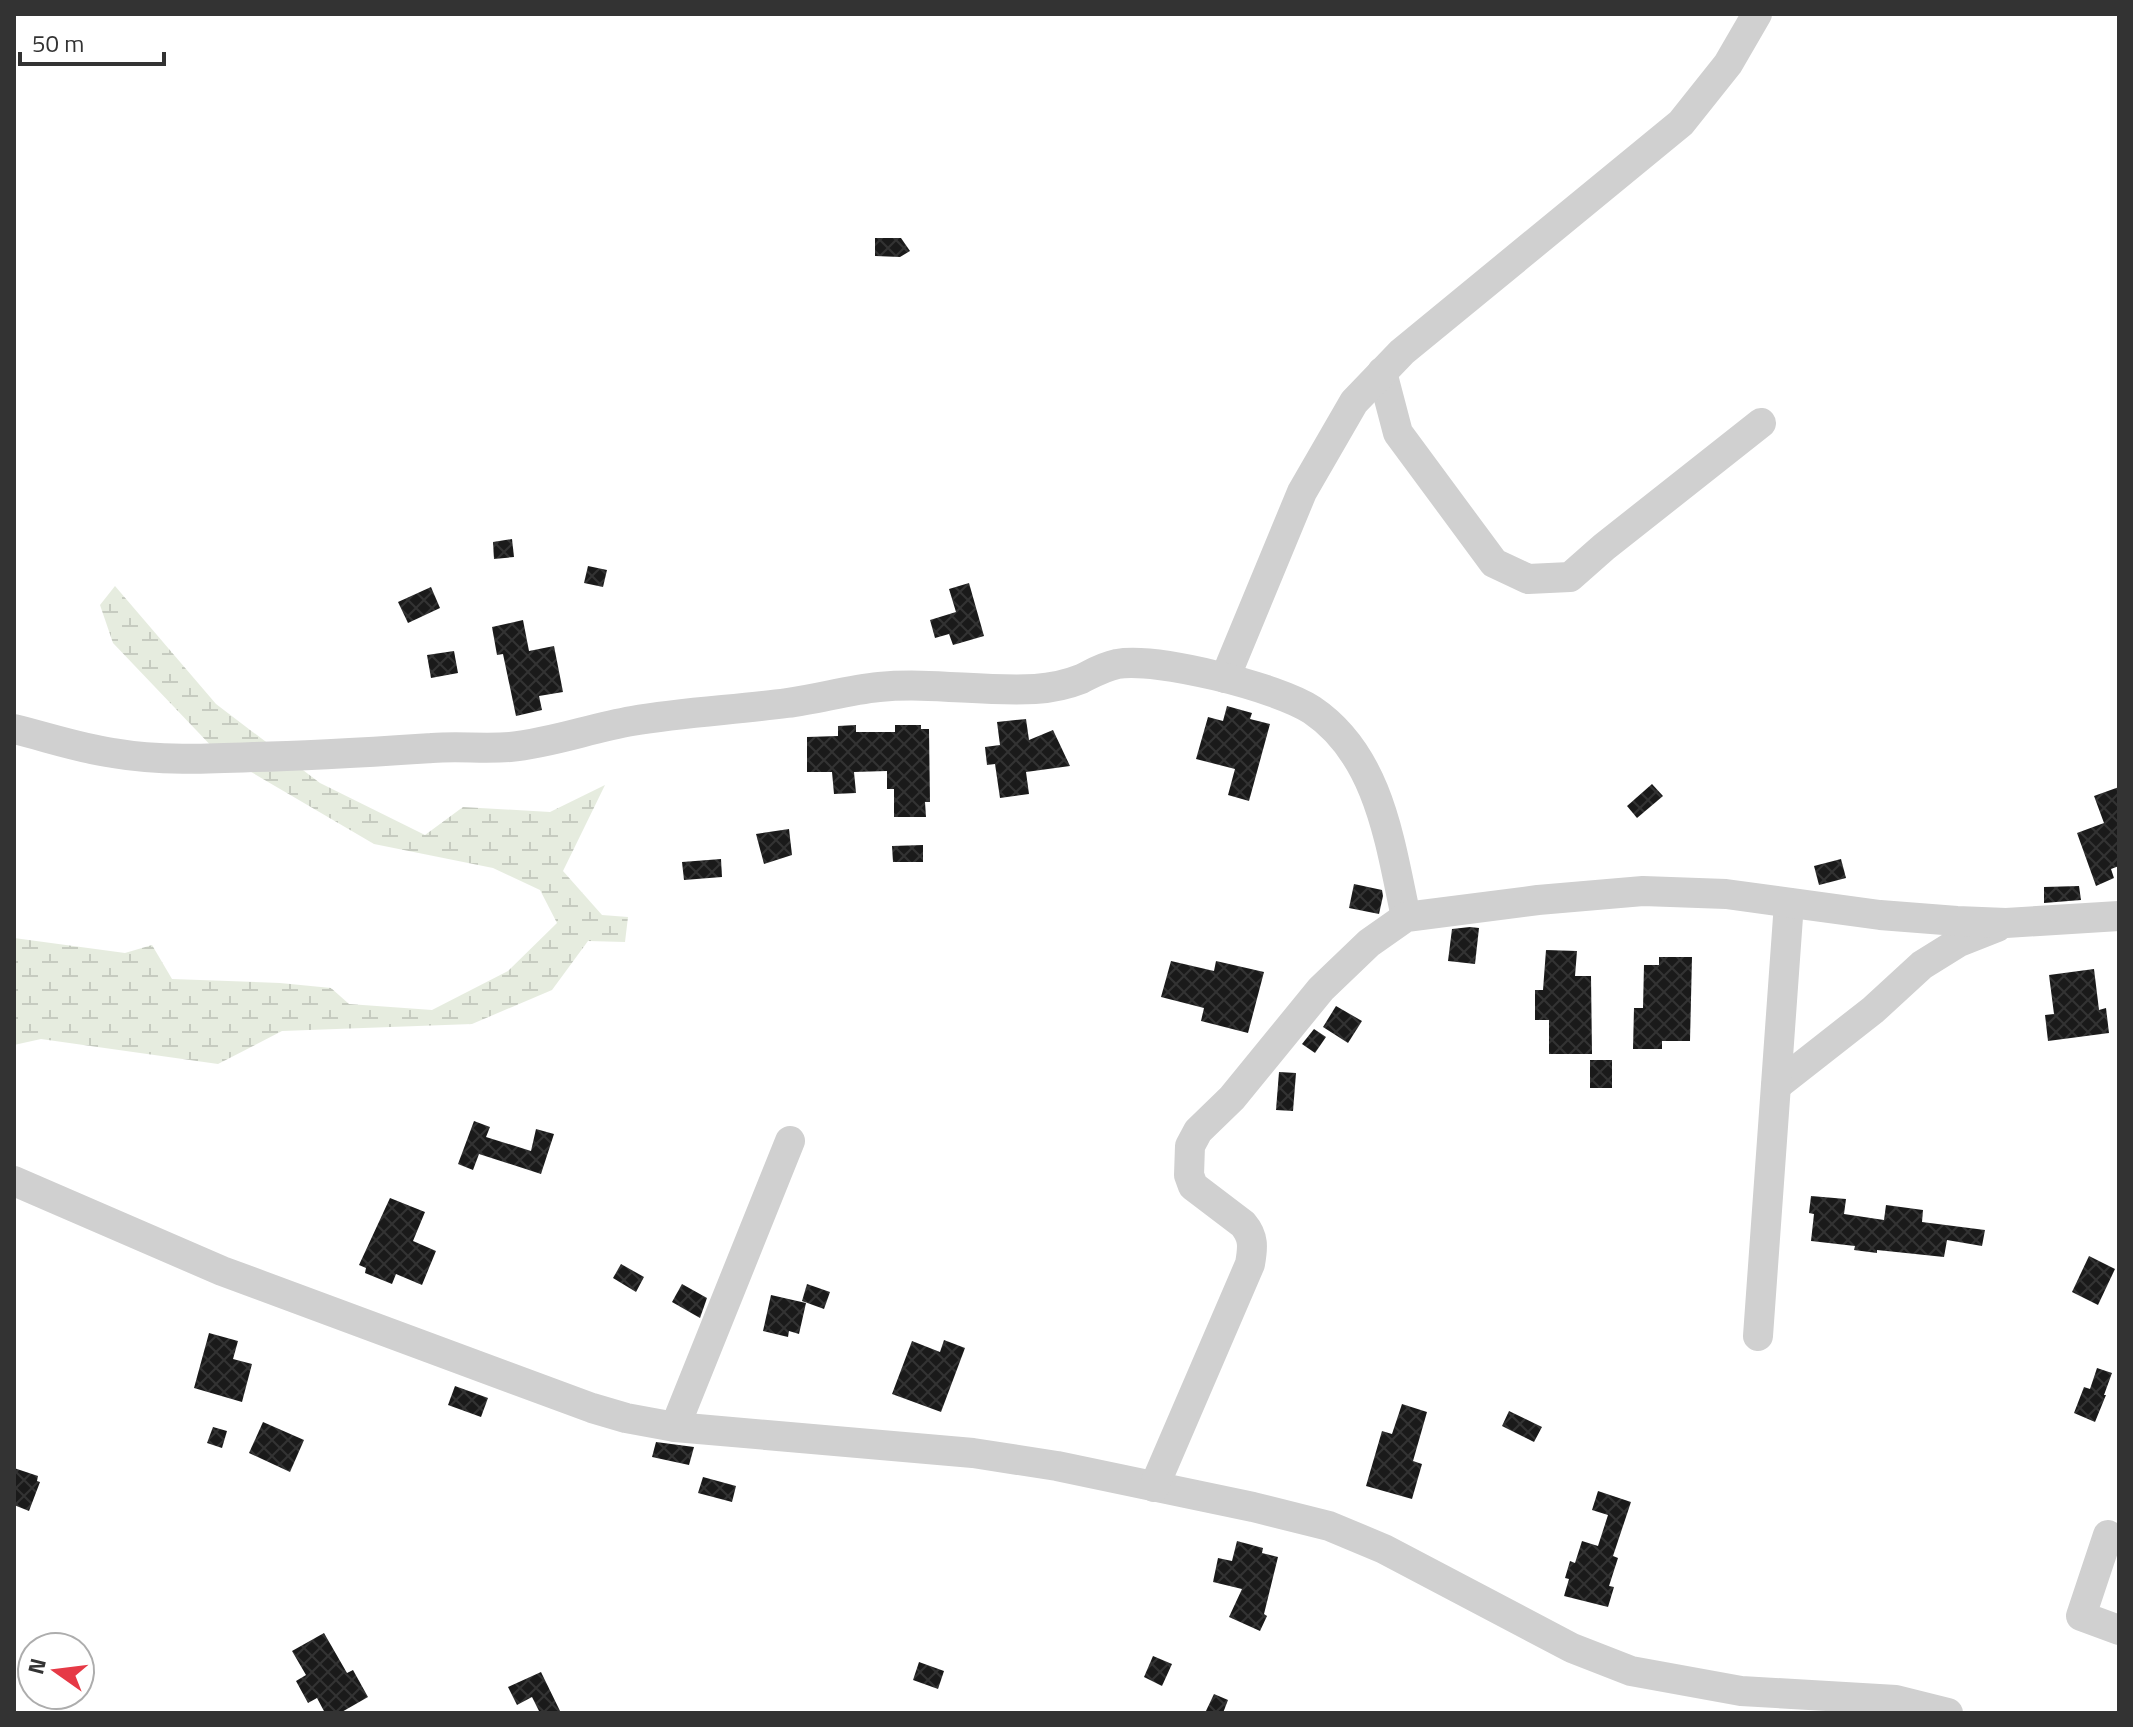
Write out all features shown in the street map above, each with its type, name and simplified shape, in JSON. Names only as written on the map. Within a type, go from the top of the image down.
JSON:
[{"type":"street","points":[[1225,678],[1302,492],[1354,402],[1402,352],[1681,123],[1728,64],[1757,14]]},
{"type":"street","points":[[1382,372],[1398,433],[1494,563],[1528,579],[1570,577],[1761,423]]},
{"type":"street","points":[[14,729],[112,753],[188,759],[510,747],[686,712],[789,703],[881,687],[1046,688],[1081,679],[1111,665],[1133,662],[1225,678],[1272,693],[1311,710],[1337,732],[1355,751],[1368,776],[1390,838],[1406,917]]},
{"type":"street","points":[[1154,1487],[1250,1264],[1253,1249],[1249,1232],[1243,1224],[1193,1186],[1189,1175],[1190,1146],[1198,1131],[1232,1098],[1321,989],[1369,943],[1406,917],[1538,900],[1643,891],[1726,894],[1880,915],[2006,923],[2119,916]]},
{"type":"street","points":[[1758,1336],[1789,903]]},
{"type":"street","points":[[1776,1086],[1873,1010],[1922,965],[1959,942],[2006,923]]},
{"type":"street","points":[[675,1427],[790,1141]]},
{"type":"street","points":[[14,1181],[222,1271],[626,1418],[675,1427],[973,1453],[1057,1466],[1253,1507],[1329,1526],[1384,1549],[1572,1648],[1631,1671],[1741,1691],[1896,1700],[1948,1713]]},
{"type":"street","points":[[2108,1535],[2081,1616],[2119,1630]]},
{"type":"green space","points":[[115,586],[216,704],[320,783],[425,835],[463,807],[550,812],[605,785],[563,871],[602,915],[628,917],[625,942],[588,941],[552,990],[472,1024],[282,1031],[218,1064],[41,1039],[14,1045],[14,938],[125,953],[152,945],[172,979],[331,988],[349,1004],[432,1010],[508,971],[557,923],[540,890],[493,868],[374,844],[217,752],[113,643],[100,605]]},
{"type":"building","points":[[875,238],[901,238],[910,251],[900,257],[875,256]]},
{"type":"building","points":[[512,539],[514,557],[494,559],[493,542]]},
{"type":"building","points":[[588,566],[607,570],[603,587],[584,583]]},
{"type":"building","points":[[969,583],[984,636],[953,645],[949,634],[935,638],[930,620],[956,612],[949,589]]},
{"type":"building","points":[[431,587],[440,608],[408,623],[398,602]]},
{"type":"building","points":[[523,620],[529,651],[554,646],[563,692],[539,696],[542,710],[516,716],[503,654],[497,655],[492,627]]},
{"type":"building","points":[[454,651],[458,673],[431,678],[427,655]]},
{"type":"building","points":[[1227,706],[1252,713],[1250,719],[1270,724],[1249,801],[1228,795],[1235,769],[1196,759],[1208,717],[1223,721]]},
{"type":"building","points":[[1026,719],[1029,740],[1053,730],[1070,766],[1026,772],[1029,794],[1000,798],[995,764],[987,765],[985,747],[1000,745],[997,722]]},
{"type":"building","points":[[856,725],[856,732],[895,732],[895,725],[921,725],[921,729],[929,729],[930,802],[925,802],[926,817],[894,817],[894,789],[887,789],[887,771],[854,772],[856,793],[834,794],[832,772],[807,772],[807,737],[838,736],[838,726]]},
{"type":"building","points":[[1652,784],[1663,796],[1637,818],[1627,806]]},
{"type":"building","points":[[2119,787],[2119,866],[2111,869],[2114,878],[2096,886],[2077,833],[2104,823],[2094,796]]},
{"type":"building","points":[[789,829],[792,855],[764,864],[756,834]]},
{"type":"building","points":[[923,845],[923,862],[893,862],[892,846]]},
{"type":"building","points":[[721,859],[722,877],[684,880],[682,862]]},
{"type":"building","points":[[1841,859],[1846,878],[1819,885],[1814,866]]},
{"type":"building","points":[[1354,884],[1382,890],[1379,914],[1349,908]]},
{"type":"building","points":[[2079,886],[2081,900],[2044,903],[2044,887]]},
{"type":"building","points":[[1479,928],[1475,964],[1448,961],[1452,929]]},
{"type":"building","points":[[1546,950],[1577,951],[1575,976],[1591,976],[1592,1054],[1549,1054],[1549,1020],[1535,1020],[1535,990],[1543,990]]},
{"type":"building","points":[[1659,957],[1692,957],[1690,1041],[1662,1041],[1662,1049],[1633,1049],[1634,1008],[1643,1008],[1644,965],[1659,965]]},
{"type":"building","points":[[1171,961],[1214,971],[1216,961],[1264,972],[1248,1033],[1201,1021],[1204,1008],[1161,997]]},
{"type":"building","points":[[2094,969],[2099,1010],[2106,1008],[2109,1033],[2048,1041],[2045,1015],[2054,1014],[2049,975]]},
{"type":"building","points":[[1336,1006],[1362,1021],[1348,1043],[1323,1027]]},
{"type":"building","points":[[1314,1029],[1326,1037],[1315,1053],[1302,1044]]},
{"type":"building","points":[[1590,1060],[1612,1060],[1612,1088],[1590,1088]]},
{"type":"building","points":[[1279,1072],[1296,1073],[1293,1111],[1276,1110]]},
{"type":"building","points":[[474,1121],[490,1127],[486,1137],[531,1151],[536,1129],[554,1134],[541,1174],[479,1154],[473,1170],[458,1164]]},
{"type":"building","points":[[1811,1196],[1846,1199],[1844,1214],[1884,1220],[1886,1205],[1923,1210],[1922,1222],[1985,1230],[1982,1246],[1947,1240],[1944,1257],[1877,1250],[1877,1253],[1854,1250],[1855,1246],[1811,1241],[1814,1214],[1809,1213]]},
{"type":"building","points":[[390,1198],[425,1212],[413,1241],[436,1251],[422,1285],[396,1274],[392,1284],[365,1273],[366,1268],[359,1265]]},
{"type":"building","points":[[2089,1256],[2115,1269],[2098,1305],[2072,1292]]},
{"type":"building","points":[[621,1264],[644,1277],[636,1292],[613,1278]]},
{"type":"building","points":[[682,1284],[707,1298],[700,1318],[672,1302]]},
{"type":"building","points":[[807,1284],[830,1292],[824,1309],[802,1301]]},
{"type":"building","points":[[771,1295],[806,1303],[799,1334],[789,1331],[788,1337],[763,1331]]},
{"type":"building","points":[[209,1333],[238,1341],[233,1359],[252,1364],[242,1402],[194,1388]]},
{"type":"building","points":[[944,1340],[965,1348],[941,1412],[892,1394],[912,1341],[940,1352]]},
{"type":"building","points":[[2097,1368],[2112,1373],[2095,1422],[2074,1413],[2084,1387],[2090,1389]]},
{"type":"building","points":[[455,1386],[488,1398],[481,1417],[448,1405]]},
{"type":"building","points":[[1402,1404],[1427,1412],[1413,1461],[1422,1464],[1412,1499],[1366,1486],[1382,1431],[1392,1434]]},
{"type":"building","points":[[1509,1411],[1542,1427],[1534,1442],[1502,1426]]},
{"type":"building","points":[[263,1422],[304,1440],[290,1472],[249,1453]]},
{"type":"building","points":[[213,1427],[227,1431],[222,1448],[207,1443]]},
{"type":"building","points":[[656,1442],[694,1447],[689,1465],[652,1457]]},
{"type":"building","points":[[14,1468],[38,1476],[37,1481],[40,1482],[29,1511],[14,1505]]},
{"type":"building","points":[[703,1477],[736,1486],[732,1502],[698,1493]]},
{"type":"building","points":[[1598,1491],[1631,1502],[1613,1556],[1618,1558],[1609,1586],[1614,1587],[1608,1607],[1564,1596],[1570,1561],[1575,1563],[1582,1541],[1598,1546],[1608,1515],[1592,1510]]},
{"type":"building","points":[[1237,1541],[1263,1548],[1262,1553],[1278,1557],[1264,1614],[1267,1616],[1260,1631],[1229,1617],[1242,1589],[1213,1582],[1218,1558],[1232,1561]]},
{"type":"building","points":[[324,1633],[347,1673],[353,1670],[368,1697],[340,1713],[325,1713],[317,1698],[308,1703],[296,1681],[306,1675],[292,1651]]},
{"type":"building","points":[[1153,1656],[1172,1664],[1162,1686],[1144,1677]]},
{"type":"building","points":[[919,1662],[944,1671],[938,1689],[913,1680]]},
{"type":"building","points":[[541,1672],[561,1713],[540,1713],[532,1697],[517,1705],[508,1687]]},
{"type":"building","points":[[1214,1694],[1228,1700],[1223,1713],[1205,1713]]}]
